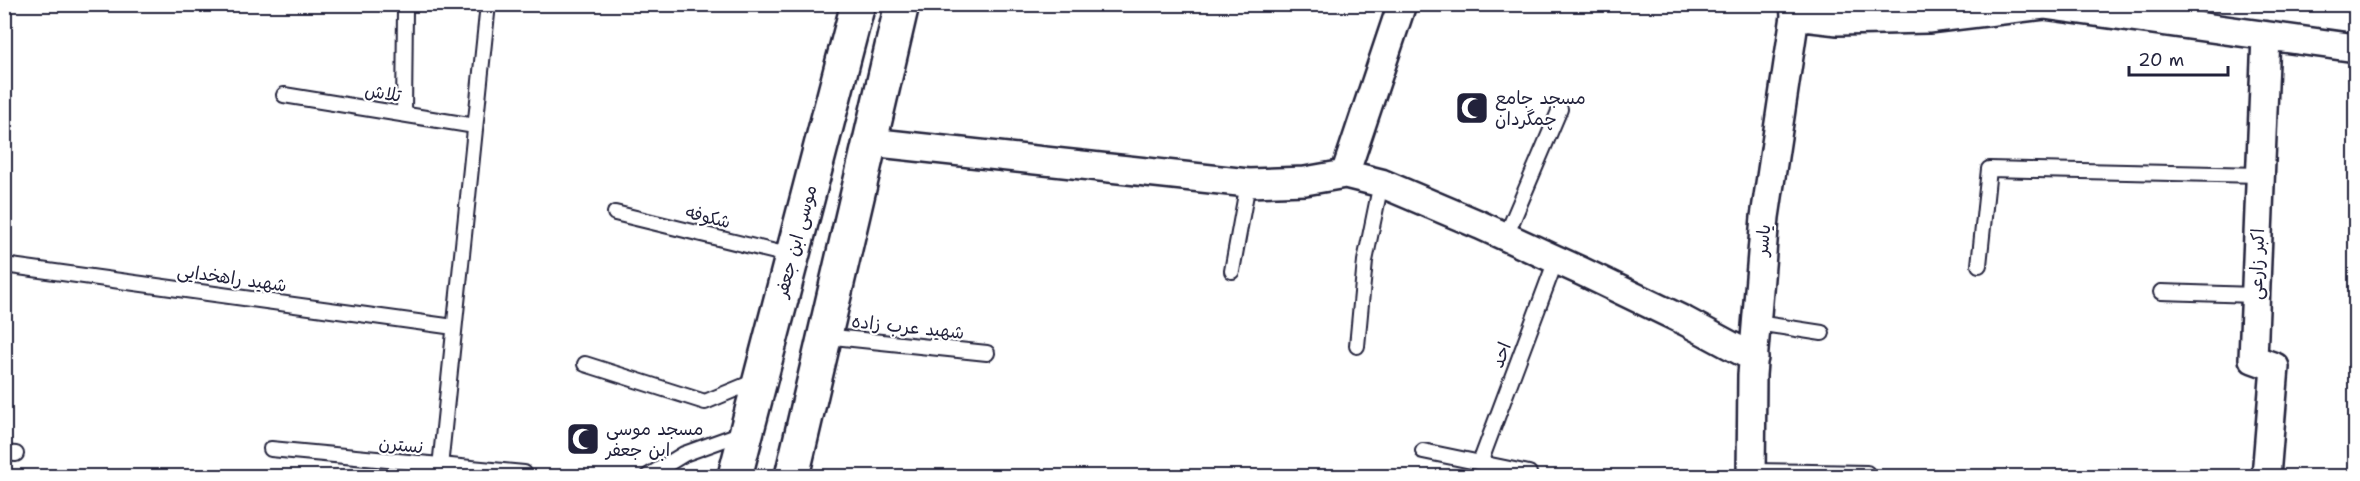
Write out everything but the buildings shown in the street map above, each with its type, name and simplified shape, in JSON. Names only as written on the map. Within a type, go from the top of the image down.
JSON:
[{"type":"street","name":"موسی ابن جعفر","points":[[735,477],[858,4]]},
{"type":"street","points":[[792,477],[902,4]]},
{"type":"street","points":[[1344,174],[1402,4]]},
{"type":"street","points":[[1794,10],[1838,21],[1928,19],[2044,5],[2205,16],[2266,36],[2355,48]]},
{"type":"street","name":"یاسر","points":[[1751,474],[1754,358],[1765,217],[1794,10]]},
{"type":"street","name":"اکبر زارعی","points":[[2266,36],[2253,359],[2276,367],[2266,477]]},
{"type":"street","points":[[870,142],[1248,183],[1305,181],[1344,174],[1381,183],[1506,236],[1685,321],[1754,358]]},
{"type":"lane","points":[[440,467],[488,4]]},
{"type":"lane","points":[[404,114],[405,9]]},
{"type":"lane","name":"تلاش","points":[[284,95],[476,126]]},
{"type":"lane","points":[[1506,236],[1560,109]]},
{"type":"lane","points":[[1978,265],[1989,169],[2261,175]]},
{"type":"lane","points":[[1232,271],[1248,183]]},
{"type":"lane","points":[[1357,346],[1365,261],[1381,183]]},
{"type":"lane","name":"شکوفه","points":[[615,213],[792,256]]},
{"type":"lane","name":"احد","points":[[1480,463],[1556,260]]},
{"type":"lane","name":"شهید راهخدایی","points":[[4,265],[454,327]]},
{"type":"lane","points":[[2161,292],[2255,295]]},
{"type":"lane","points":[[1757,323],[1822,333]]},
{"type":"lane","name":"شهید عرب زاده","points":[[824,336],[987,353]]},
{"type":"lane","points":[[585,364],[705,402],[760,380]]},
{"type":"lane","points":[[648,477],[684,454],[747,431]]},
{"type":"lane","name":"نسترن","points":[[271,449],[440,467],[524,473],[525,477]]},
{"type":"lane","points":[[1423,451],[1530,473]]},
{"type":"lane","points":[[1751,474],[1867,473]]},
{"type":"place","name":"مسجد جامع چمگردان","points":[[1472,108]]},
{"type":"place","name":"مسجد موسی ابن جعفر","points":[[583,439]]}]
